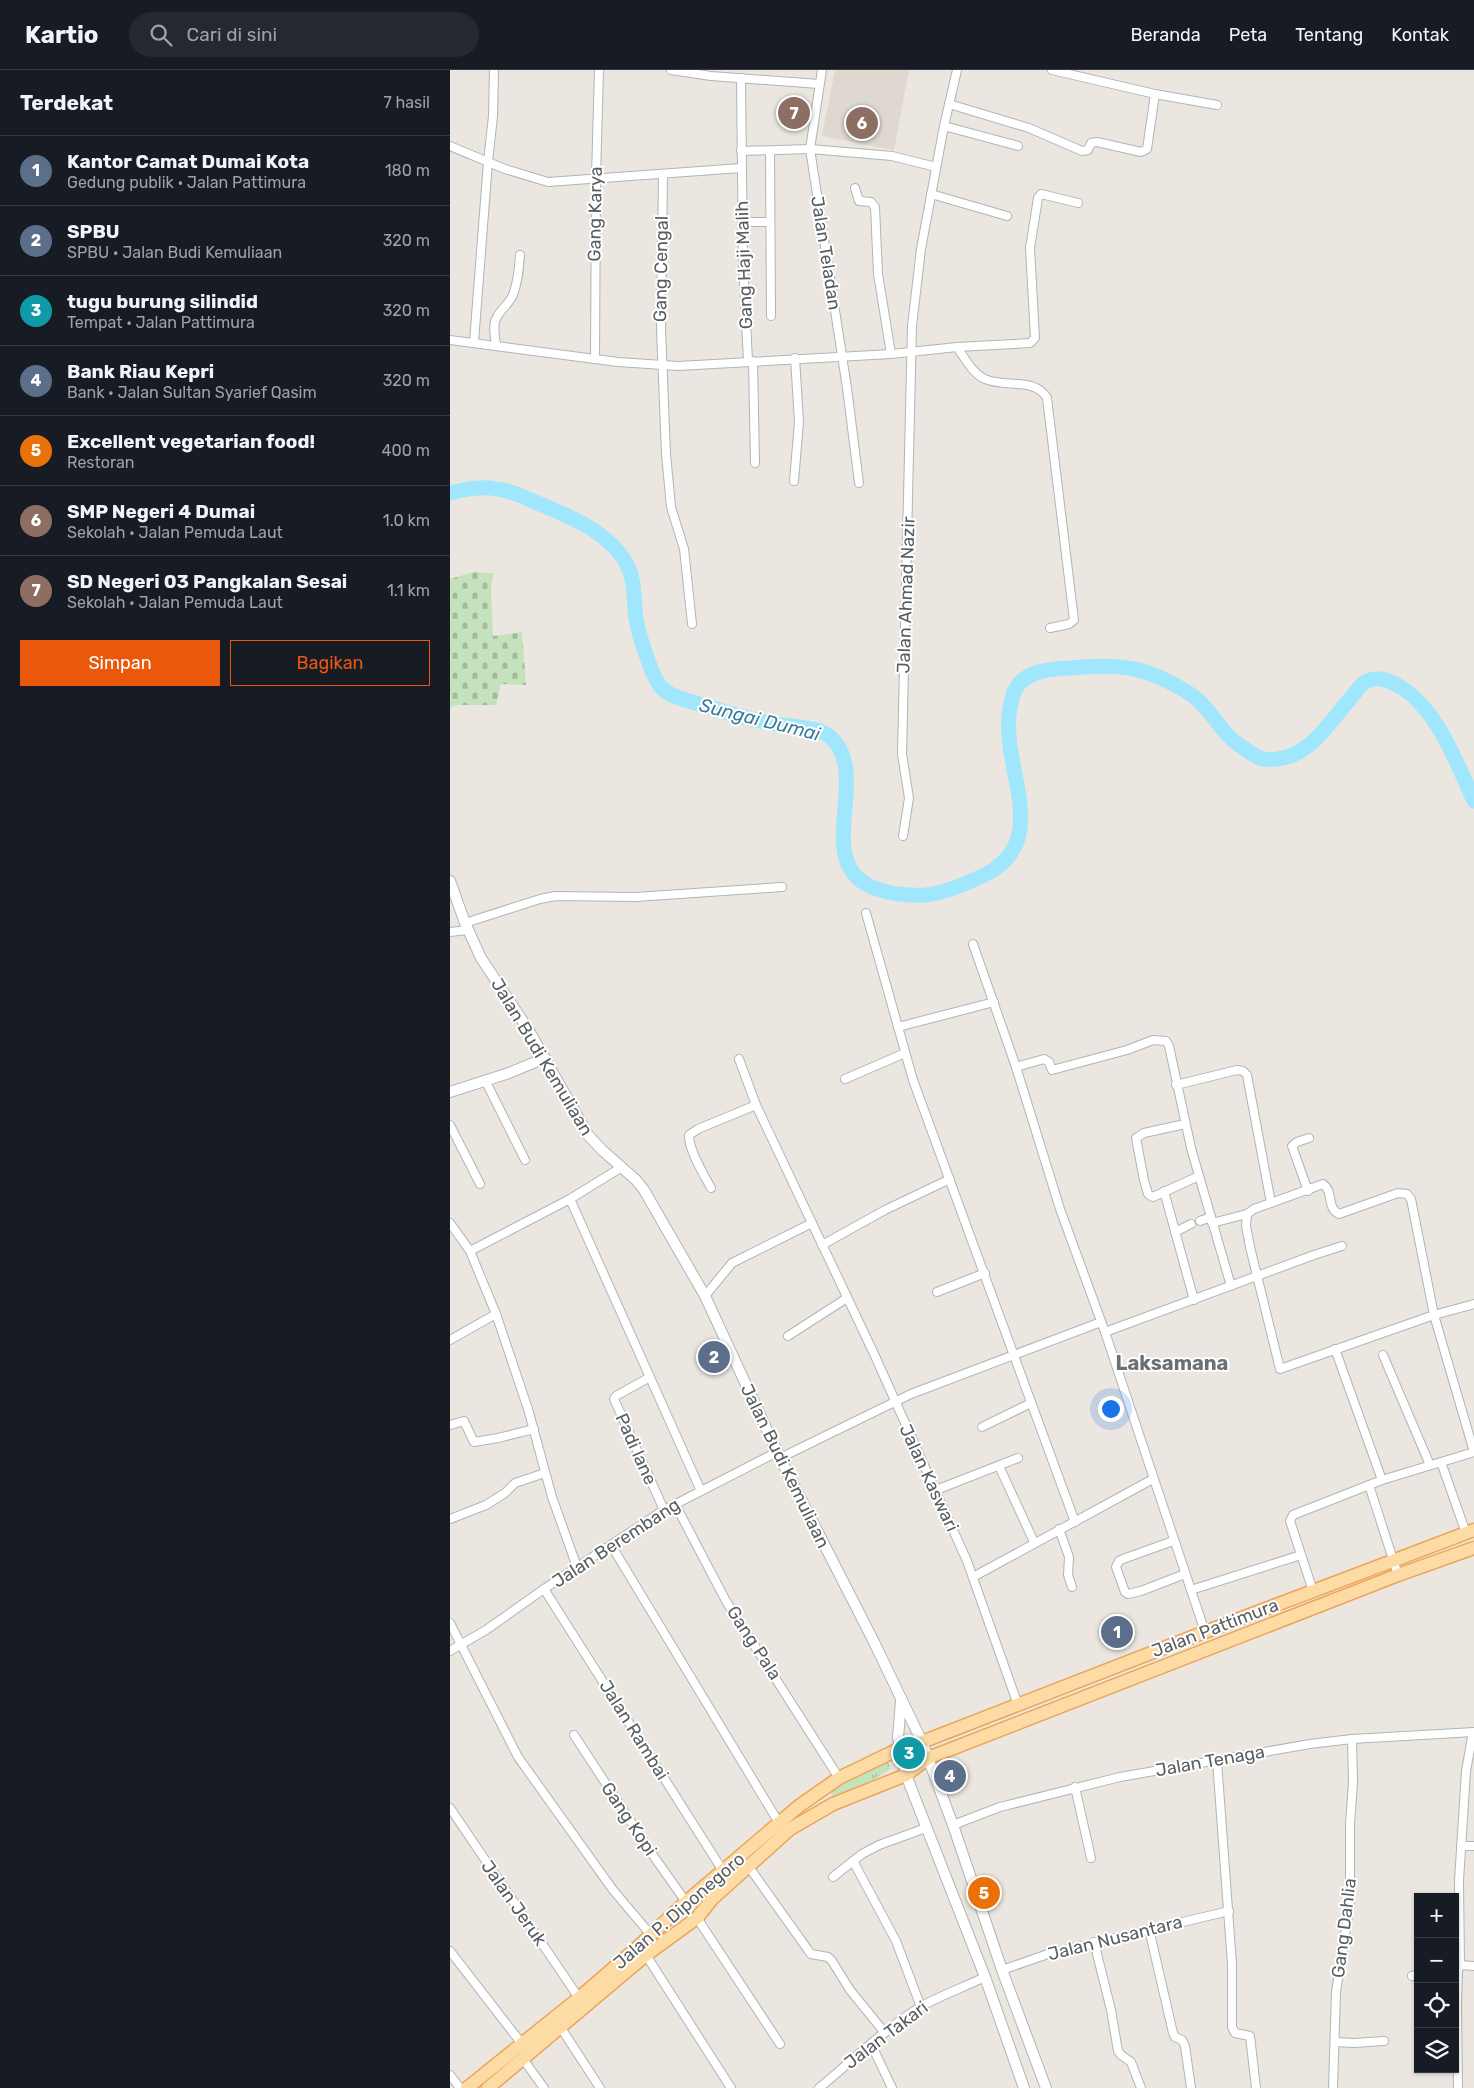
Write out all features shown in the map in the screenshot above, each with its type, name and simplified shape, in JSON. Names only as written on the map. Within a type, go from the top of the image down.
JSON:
[{"type":"main road","name":"Jalan Pattimura","points":[[899,1749],[922,1742],[1470,1532]]},
{"type":"main road","name":"Jalan Pattimura","points":[[488,2088],[646,1955],[697,1918],[712,1899],[800,1822],[861,1791],[906,1775],[928,1758],[1398,1575],[1474,1548]]},
{"type":"main road","name":"Jalan P. Diponegoro","points":[[467,2088],[579,1998],[686,1902],[799,1806],[839,1778],[899,1749]]},
{"type":"street","points":[[474,342],[493,116],[494,70]]},
{"type":"street","name":"Gang Karya","points":[[595,359],[596,177],[599,70]]},
{"type":"street","points":[[671,70],[820,84]]},
{"type":"street","name":"Jalan Teladan","points":[[822,70],[810,149],[842,356],[859,483]]},
{"type":"street","name":"Jalan Ahmad Nazir","points":[[903,836],[909,798],[902,754],[903,661],[910,498],[911,352],[916,282],[936,167],[957,70]]},
{"type":"street","points":[[1052,70],[1155,94],[1217,105]]},
{"type":"street","name":"Gang Haji Malih","points":[[746,76],[741,168],[755,463]]},
{"type":"street","points":[[950,104],[1029,128],[1082,151],[1088,150],[1094,142],[1142,152],[1147,147],[1155,94]]},
{"type":"street","points":[[944,126],[1018,146]]},
{"type":"street","points":[[450,146],[488,162],[541,180],[555,181],[741,168]]},
{"type":"street","points":[[741,151],[810,149],[892,156],[936,167]]},
{"type":"street","points":[[770,151],[771,316]]},
{"type":"street","name":"Gang Cengal","points":[[663,174],[661,329],[666,454],[671,506],[684,549],[692,624]]},
{"type":"street","points":[[856,188],[856,195],[859,200],[871,202],[875,207],[878,274],[891,354]]},
{"type":"street","points":[[931,194],[1007,216]]},
{"type":"street","points":[[450,340],[595,359],[662,365],[891,354],[957,347],[1025,344],[1033,341],[1035,338],[1030,248],[1038,198],[1041,194],[1078,203]]},
{"type":"street","points":[[743,222],[770,222]]},
{"type":"street","points":[[496,345],[494,328],[496,318],[514,294],[520,256]]},
{"type":"street","points":[[957,347],[983,378],[990,381],[1034,387],[1043,392],[1047,398],[1074,620],[1069,624],[1050,628]]},
{"type":"street","points":[[794,481],[799,422],[795,358]]},
{"type":"street","name":"Jalan Budi Kemuliaan","points":[[450,881],[466,926],[481,958],[545,1058],[588,1135],[636,1180],[650,1199],[705,1296],[778,1455],[922,1742],[953,1824],[1002,1970],[1046,2088]]},
{"type":"street","points":[[450,932],[540,899],[555,896],[636,897],[782,887]]},
{"type":"street","points":[[866,913],[905,1053],[1075,1522]]},
{"type":"street","points":[[973,944],[1016,1067],[1060,1209],[1105,1332],[1205,1632]]},
{"type":"street","points":[[898,1027],[994,1002]]},
{"type":"street","points":[[1016,1067],[1044,1059],[1049,1062],[1052,1070],[1061,1069],[1127,1050],[1153,1040],[1163,1039],[1169,1046],[1185,1124],[1231,1286]]},
{"type":"street","points":[[846,1079],[905,1053]]},
{"type":"street","points":[[450,1092],[545,1058]]},
{"type":"street","name":"Jalan Kaswari","points":[[739,1059],[756,1105],[936,1490],[973,1577],[1018,1704]]},
{"type":"street","points":[[1176,1085],[1237,1070],[1243,1071],[1247,1075],[1271,1203]]},
{"type":"street","points":[[485,1080],[525,1160]]},
{"type":"street","points":[[711,1188],[694,1153],[689,1135],[698,1129],[756,1105]]},
{"type":"street","points":[[1185,1124],[1144,1134],[1135,1140],[1150,1197],[1199,1176]]},
{"type":"street","points":[[450,1125],[480,1184]]},
{"type":"street","points":[[1308,1191],[1292,1146],[1309,1138]]},
{"type":"street","points":[[470,1252],[570,1199],[622,1167]]},
{"type":"street","points":[[822,1245],[884,1210],[950,1179]]},
{"type":"street","points":[[1200,1221],[1247,1214],[1254,1209],[1323,1184],[1326,1186],[1332,1208],[1339,1214],[1398,1193],[1407,1194],[1410,1199],[1434,1315],[1474,1452],[1382,1480],[1292,1516],[1290,1521],[1314,1591]]},
{"type":"street","points":[[1164,1191],[1194,1300]]},
{"type":"street","points":[[570,1199],[701,1491]]},
{"type":"street","points":[[1247,1214],[1248,1240],[1280,1368],[1434,1315],[1474,1304]]},
{"type":"street","points":[[450,1223],[470,1252],[496,1314],[534,1429],[552,1497],[577,1567]]},
{"type":"street","points":[[705,1296],[732,1263],[812,1223]]},
{"type":"street","points":[[1175,1232],[1191,1224]]},
{"type":"street","points":[[1105,1332],[1342,1246]]},
{"type":"street","points":[[937,1292],[985,1273]]},
{"type":"street","points":[[788,1336],[847,1298]]},
{"type":"street","points":[[450,1340],[496,1314]]},
{"type":"street","name":"Jalan Berembang","points":[[450,1651],[486,1630],[577,1567],[675,1504],[896,1401],[1101,1322]]},
{"type":"street","points":[[1335,1349],[1382,1480]]},
{"type":"street","points":[[1383,1355],[1430,1465]]},
{"type":"street","name":"Padi lane","points":[[650,1377],[616,1396],[614,1400],[664,1510]]},
{"type":"street","points":[[982,1427],[1031,1403]]},
{"type":"street","points":[[450,1425],[464,1421],[474,1442],[534,1429]]},
{"type":"street","points":[[936,1490],[1018,1458]]},
{"type":"street","points":[[1441,1462],[1470,1532]]},
{"type":"street","points":[[999,1466],[1034,1542]]},
{"type":"street","points":[[450,1519],[486,1505],[505,1493],[515,1483],[545,1473]]},
{"type":"street","points":[[973,1577],[1034,1542],[1075,1522],[1153,1479]]},
{"type":"street","points":[[1369,1485],[1398,1575]]},
{"type":"street","name":"Gang Pala","points":[[675,1504],[726,1601],[811,1731],[839,1778]]},
{"type":"street","points":[[1058,1530],[1068,1557],[1068,1575],[1072,1587]]},
{"type":"street","points":[[1174,1541],[1118,1561],[1116,1567],[1125,1592],[1128,1594],[1185,1574]]},
{"type":"street","points":[[611,1545],[779,1823]]},
{"type":"street","points":[[1191,1590],[1302,1555]]},
{"type":"street","name":"Jalan Rambai","points":[[544,1589],[723,1871]]},
{"type":"street","points":[[450,1624],[518,1757],[613,1890],[651,1935]]},
{"type":"street","points":[[901,1697],[898,1738],[906,1775],[985,1977],[1024,2088]]},
{"type":"street","points":[[1458,1938],[1459,1881],[1466,1772],[1474,1732]]},
{"type":"street","name":"Jalan Tenaga","points":[[953,1824],[1000,1807],[1120,1777],[1310,1744],[1352,1739],[1474,1732]]},
{"type":"street","name":"Gang Kopi","points":[[574,1735],[639,1835],[686,1902]]},
{"type":"street","name":"Gang Dahlia","points":[[1333,2088],[1336,1992],[1350,1903],[1350,1824],[1353,1782],[1352,1739]]},
{"type":"street","points":[[1217,1761],[1232,1964],[1232,2027],[1234,2033],[1250,2036],[1256,2088]]},
{"type":"street","points":[[1075,1787],[1090,1858]]},
{"type":"street","name":"Jalan Jeruk","points":[[450,1808],[579,1998]]},
{"type":"street","points":[[833,1878],[853,1861],[879,1845],[926,1828]]},
{"type":"street","points":[[1461,1846],[1474,1846]]},
{"type":"street","points":[[853,1861],[896,1941],[921,2006]]},
{"type":"street","points":[[749,1867],[811,1954],[828,1957],[832,1961],[850,1990],[884,2033]]},
{"type":"street","name":"Jalan Nusantara","points":[[1002,1970],[1048,1954],[1094,1942],[1229,1911]]},
{"type":"street","points":[[697,1918],[780,2044]]},
{"type":"street","points":[[1149,1929],[1173,2033],[1175,2037],[1182,2040],[1184,2046],[1191,2088]]},
{"type":"street","points":[[1094,1942],[1111,2010],[1118,2051],[1131,2062],[1141,2088]]},
{"type":"street","points":[[450,1951],[522,2044]]},
{"type":"street","points":[[646,1955],[731,2088]]},
{"type":"street","points":[[1459,1969],[1474,1966]]},
{"type":"street","name":"Jalan Takari","points":[[821,2087],[884,2033],[921,2006],[985,1977]]},
{"type":"street","points":[[1458,1983],[1458,2088]]},
{"type":"street","points":[[561,2028],[600,2088]]},
{"type":"street","points":[[1335,2042],[1384,2041]]},
{"type":"street","points":[[872,2044],[892,2088]]},
{"type":"street","points":[[523,2059],[544,2088]]},
{"type":"street","points":[[450,2075],[460,2088]]},
{"type":"shaded area","points":[[835,70],[909,70],[894,150],[822,136]]},
{"type":"green space","points":[[473,572],[493,573],[491,589],[493,636],[522,632],[526,685],[501,684],[496,705],[459,705],[450,707],[450,579]]},
{"type":"green space","points":[[885,1756],[891,1769],[848,1794],[835,1798],[831,1794],[836,1786]]},
{"type":"waterway","name":"Sungai Dumai","points":[[450,493],[485,488],[512,492],[586,525],[609,542],[626,563],[629,570],[633,583],[637,625],[642,643],[656,680],[667,692],[676,697],[747,718],[820,731],[832,739],[838,746],[845,763],[844,845],[848,863],[858,878],[883,891],[919,895],[939,893],[952,889],[978,878],[1001,864],[1014,847],[1020,828],[1020,807],[1009,738],[1011,703],[1016,688],[1023,680],[1035,673],[1049,670],[1093,666],[1119,667],[1141,671],[1168,681],[1198,700],[1232,739],[1262,759],[1289,757],[1299,752],[1318,737],[1363,684],[1374,679],[1385,680],[1404,689],[1430,715],[1451,750],[1474,801]]},
{"type":"place","name":"SD Negeri 03 Pangkalan Sesai","points":[[794,113]]},
{"type":"place","name":"SMP Negeri 4 Dumai","points":[[862,123]]},
{"type":"place","name":"SPBU","points":[[714,1357]]},
{"type":"place","name":"Kantor Camat Dumai Kota","points":[[1117,1632]]},
{"type":"place","name":"tugu burung silindid","points":[[909,1753]]},
{"type":"place","name":"Bank Riau Kepri","points":[[950,1776]]},
{"type":"place","name":"Excellent vegetarian food!","points":[[984,1893]]},
{"type":"district","name":"Laksamana","points":[[1172,1363]]}]
